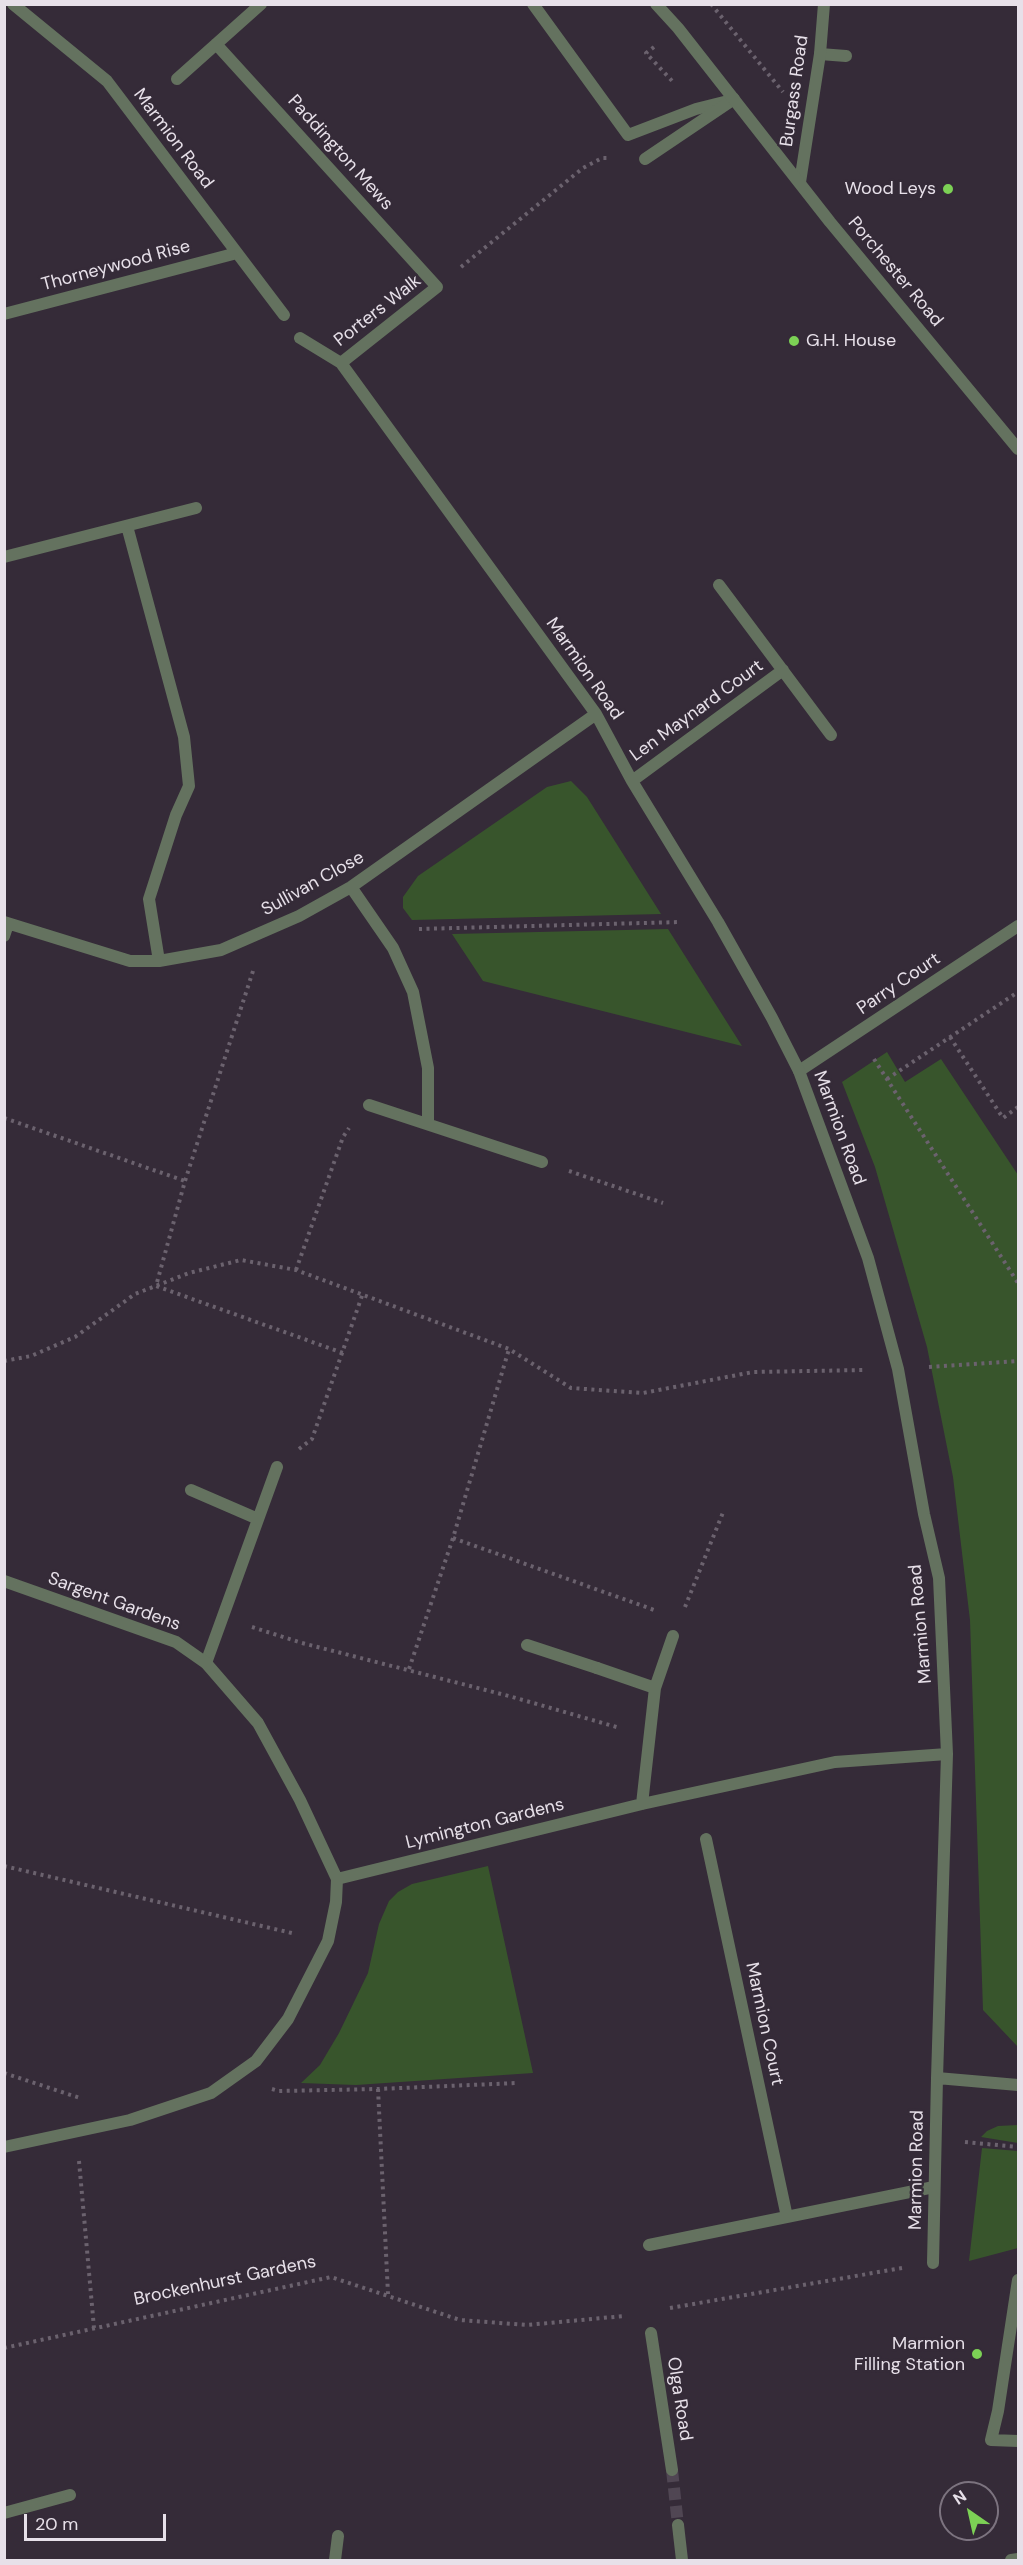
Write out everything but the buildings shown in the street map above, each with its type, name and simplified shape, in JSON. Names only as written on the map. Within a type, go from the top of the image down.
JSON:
[{"type":"street","name":"Marmion Road","points":[[13,4],[107,81],[284,315]]},
{"type":"street","points":[[177,79],[261,4]]},
{"type":"street","points":[[532,4],[627,135],[696,109],[734,99]]},
{"type":"street","name":"Porchester Road","points":[[656,4],[830,222],[1018,449]]},
{"type":"street","name":"Burgass Road","points":[[800,182],[820,54],[824,4]]},
{"type":"street","name":"Paddington Mews","points":[[216,44],[437,287]]},
{"type":"street","points":[[820,54],[846,56]]},
{"type":"street","points":[[645,159],[734,99]]},
{"type":"street","name":"Thorneywood Rise","points":[[4,314],[237,253]]},
{"type":"street","name":"Porters Walk","points":[[341,363],[437,287]]},
{"type":"street","name":"Marmion Road","points":[[300,338],[341,363],[597,714],[632,781],[718,922],[799,1071],[868,1258],[898,1369],[924,1514],[939,1578],[947,1754],[933,2262]]},
{"type":"street","points":[[4,557],[196,508]]},
{"type":"street","points":[[127,526],[184,737],[189,786],[176,814],[149,899],[159,961]]},
{"type":"street","name":"Len Maynard Court","points":[[718,585],[831,735]]},
{"type":"street","name":"Len Maynard Court","points":[[632,781],[783,670]]},
{"type":"street","name":"Sullivan Close","points":[[4,936],[7,923],[130,961],[159,961],[221,951],[299,916],[351,887],[597,714]]},
{"type":"street","points":[[351,887],[393,948],[413,992],[428,1068],[428,1123]]},
{"type":"street","name":"Parry Court","points":[[799,1071],[1018,926]]},
{"type":"street","points":[[369,1105],[542,1162]]},
{"type":"street","points":[[206,1663],[277,1467]]},
{"type":"street","points":[[191,1490],[258,1519]]},
{"type":"street","name":"Sargent Gardens","points":[[4,1581],[176,1642],[206,1663],[258,1723],[300,1800],[337,1879]]},
{"type":"street","points":[[642,1804],[655,1688],[673,1636]]},
{"type":"street","points":[[527,1645],[655,1688]]},
{"type":"street","name":"Lymington Gardens","points":[[337,1879],[642,1804],[834,1762],[947,1754]]},
{"type":"street","name":"Marmion Court","points":[[706,1839],[786,2217]]},
{"type":"street","points":[[4,2147],[130,2120],[211,2093],[256,2061],[288,2019],[328,1941],[336,1902],[337,1879]]},
{"type":"street","points":[[937,2078],[1018,2085]]},
{"type":"street","points":[[649,2245],[934,2187]]},
{"type":"street","points":[[1018,2280],[998,2411],[991,2440],[1018,2441]]},
{"type":"street","name":"Olga Road","points":[[651,2333],[672,2470]]},
{"type":"street","points":[[4,2512],[70,2495]]},
{"type":"street","points":[[678,2525],[682,2560]]},
{"type":"street","points":[[335,2560],[338,2536]]},
{"type":"street","points":[[1011,2560],[1018,2559]]},
{"type":"path","points":[[437,287],[583,168],[602,158],[645,159]]},
{"type":"path","points":[[381,930],[718,922]]},
{"type":"path","points":[[156,1286],[185,1181],[266,930]]},
{"type":"path","points":[[887,1079],[1018,992]]},
{"type":"path","points":[[857,1033],[1018,1283]]},
{"type":"path","points":[[951,1037],[1003,1118],[1018,1107]]},
{"type":"path","points":[[296,1270],[344,1133],[369,1105]]},
{"type":"path","points":[[4,1118],[185,1181]]},
{"type":"path","points":[[542,1162],[663,1203]]},
{"type":"path","points":[[4,1361],[31,1356],[75,1337],[135,1294],[189,1273],[241,1260],[296,1270],[509,1349],[571,1388],[643,1393],[753,1372],[898,1369],[1018,1361]]},
{"type":"path","points":[[156,1286],[343,1353]]},
{"type":"path","points":[[277,1467],[312,1439],[363,1293]]},
{"type":"path","points":[[409,1669],[453,1538],[509,1349]]},
{"type":"path","points":[[687,1603],[724,1510]]},
{"type":"path","points":[[453,1538],[663,1613]]},
{"type":"path","points":[[222,1617],[302,1642],[409,1669],[650,1736]]},
{"type":"path","points":[[4,1866],[328,1941]]},
{"type":"path","points":[[4,2073],[67,2092],[130,2120]]},
{"type":"path","points":[[232,2077],[279,2091],[516,2083]]},
{"type":"path","points":[[378,2089],[387,2294]]},
{"type":"path","points":[[76,2132],[94,2328]]},
{"type":"path","points":[[936,2140],[1018,2146]]},
{"type":"path","points":[[663,2310],[933,2262]]},
{"type":"path","name":"Brockenhurst Gardens","points":[[4,2348],[331,2277],[460,2320],[527,2325],[628,2316]]},
{"type":"green space","points":[[571,781],[587,797],[661,914],[412,920],[403,908],[403,897],[418,876],[547,787]]},
{"type":"green space","points":[[668,929],[742,1046],[483,981],[452,934]]},
{"type":"green space","points":[[887,1052],[905,1082],[941,1059],[1018,1175],[1018,2047],[983,2010],[970,1620],[953,1477],[927,1347],[875,1167],[842,1082]]},
{"type":"green space","points":[[488,1866],[533,2073],[356,2085],[301,2083],[320,2065],[339,2033],[368,1973],[379,1924],[389,1901],[398,1892],[412,1884]]},
{"type":"green space","points":[[1018,2125],[1018,2143],[981,2137],[998,2126]]},
{"type":"green space","points":[[982,2148],[1018,2151],[1018,2248],[969,2261]]},
{"type":"tunnel","points":[[672,2470],[678,2525]]},
{"type":"place","name":"Wood Leys","points":[[948,189]]},
{"type":"place","name":"G.H. House","points":[[794,341]]},
{"type":"place","name":"Marmion Filling Station","points":[[977,2354]]}]
